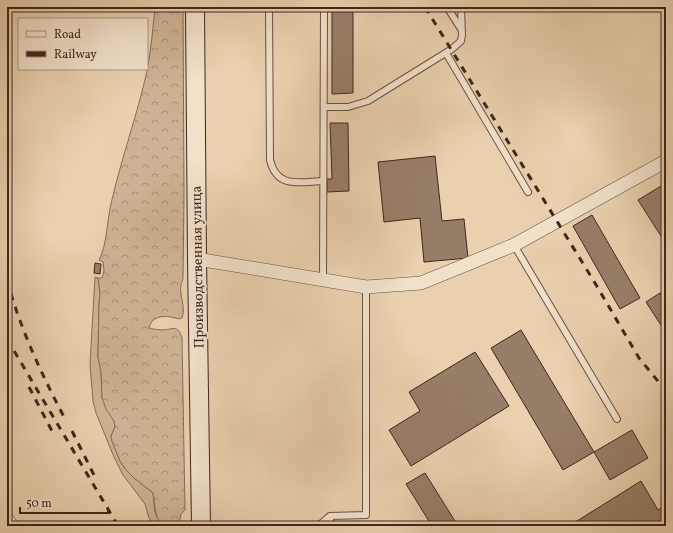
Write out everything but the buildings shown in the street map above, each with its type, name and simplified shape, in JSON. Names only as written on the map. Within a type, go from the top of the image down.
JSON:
[{"type":"main road","name":"Производственная улица","points":[[195,7],[201,526]]},
{"type":"street","points":[[197,259],[366,287],[421,283],[514,245],[666,161]]},
{"type":"street","points":[[7,518],[12,526]]},
{"type":"lane","points":[[269,7],[270,160],[272,170],[279,178],[292,182],[322,181]]},
{"type":"lane","points":[[323,280],[322,181],[324,7]]},
{"type":"lane","points":[[447,7],[461,29]]},
{"type":"lane","points":[[324,107],[348,107],[368,101],[446,53],[460,41],[462,35],[461,7]]},
{"type":"lane","points":[[446,53],[528,192]]},
{"type":"lane","points":[[514,245],[617,419]]},
{"type":"lane","points":[[318,526],[330,516],[366,515],[366,287]]},
{"type":"lane","points":[[330,516],[330,526]]},
{"type":"green space","points":[[155,7],[183,7],[184,193],[183,279],[181,284],[181,294],[183,313],[182,318],[178,319],[165,316],[157,318],[153,320],[149,328],[166,330],[174,328],[178,330],[182,338],[185,510],[181,514],[179,526],[164,524],[160,521],[156,513],[153,493],[133,477],[120,461],[111,436],[115,427],[114,421],[106,409],[102,398],[101,371],[98,357],[100,293],[98,278],[102,278],[104,271],[103,262],[99,260],[104,247],[115,187],[148,70]]},
{"type":"green space","points":[[95,277],[98,278],[100,293],[98,357],[101,371],[102,398],[114,421],[115,427],[111,436],[112,441],[120,461],[126,470],[153,493],[155,512],[159,520],[167,526],[154,526],[149,518],[145,504],[123,475],[96,413],[93,401],[90,364]]},
{"type":"railway","points":[[425,7],[595,283],[639,358],[666,391]]},
{"type":"railway","points":[[7,280],[18,315],[32,350],[64,417]]},
{"type":"railway","points":[[7,339],[118,526]]},
{"type":"railway","points":[[7,358],[13,367]]},
{"type":"railway","points":[[29,387],[53,433]]},
{"type":"railway","points":[[72,431],[97,481]]}]
